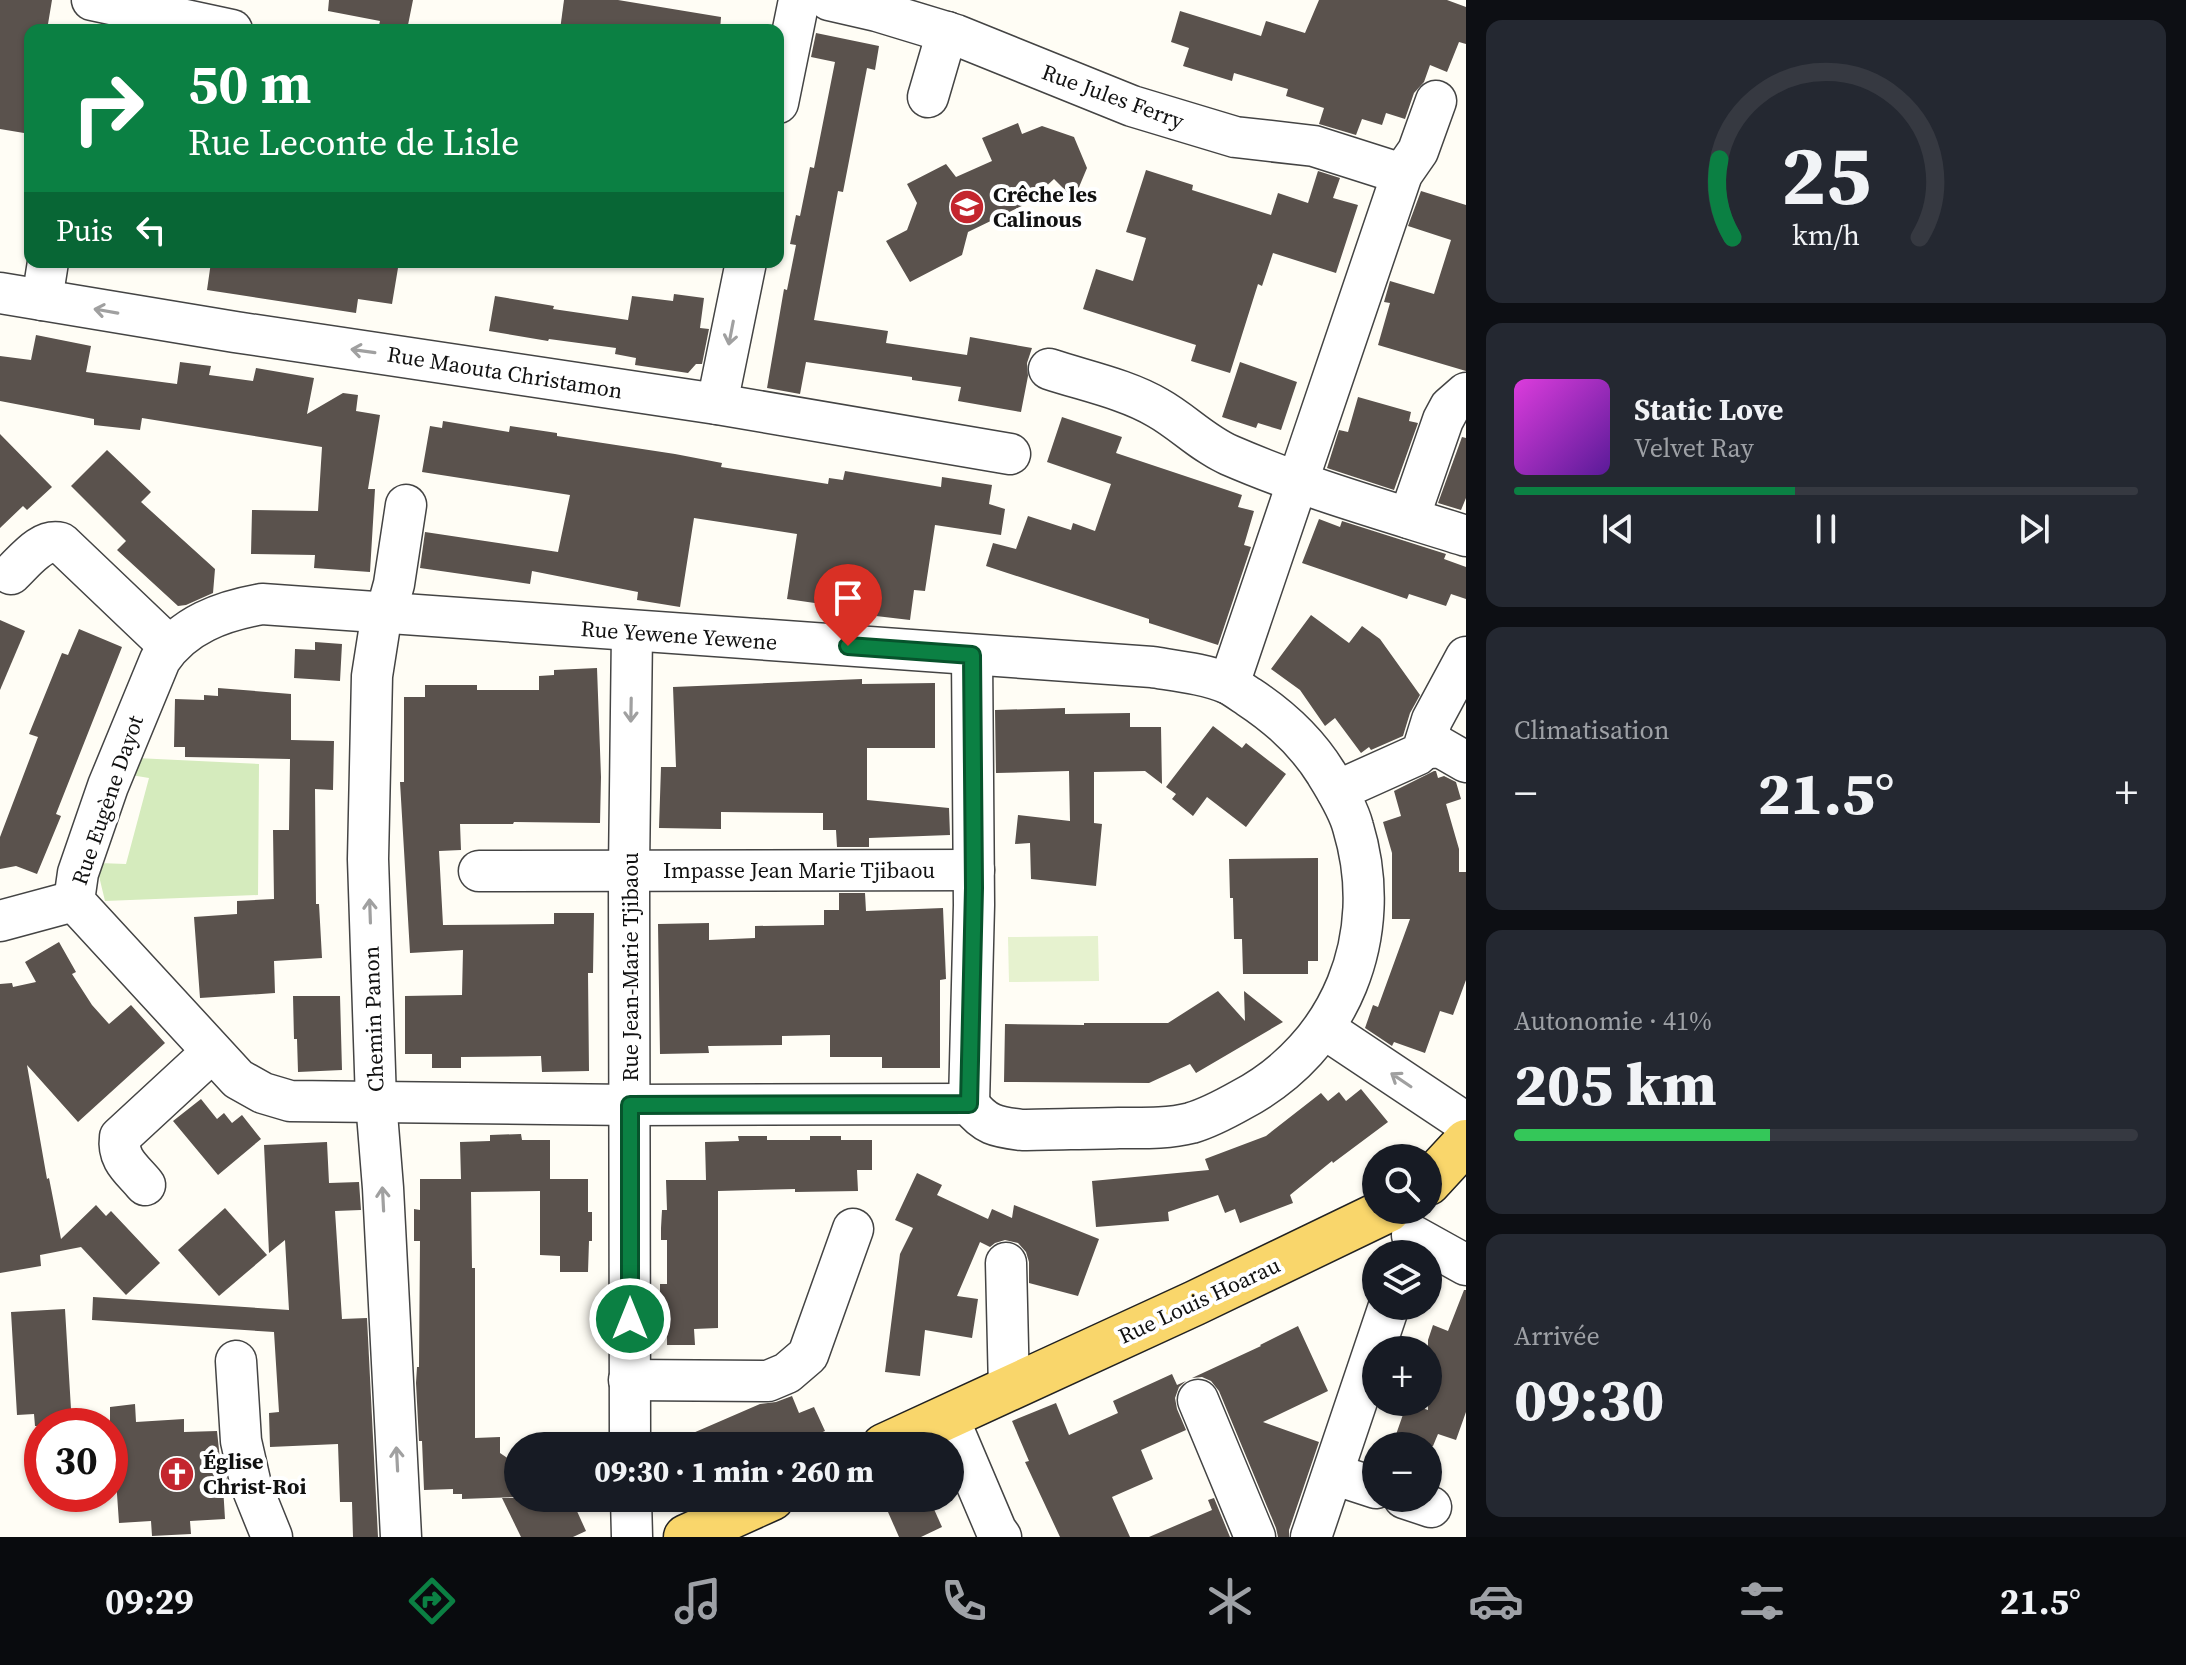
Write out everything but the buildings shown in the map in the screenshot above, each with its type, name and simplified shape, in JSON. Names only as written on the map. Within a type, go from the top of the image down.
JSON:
[{"type":"main road","points":[[1442,1168],[1466,1142]]},
{"type":"main road","name":"Rue Louis Hoarau","points":[[915,1432],[1195,1303],[1405,1227]]},
{"type":"main road","points":[[686,1537],[741,1512]]},
{"type":"street","points":[[88,24],[92,0],[204,24]]},
{"type":"street","points":[[784,74],[799,0]]},
{"type":"street","name":"Rue Jules Ferry","points":[[829,0],[947,32],[1132,106],[1235,137],[1314,146],[1402,174]]},
{"type":"street","points":[[928,97],[947,32]]},
{"type":"street","points":[[1229,684],[1402,174],[1454,97]]},
{"type":"street","points":[[717,404],[745,268]]},
{"type":"street","name":"Rue Maouta Christamon","points":[[0,293],[45,281],[235,332],[717,404],[1010,454]]},
{"type":"street","points":[[1049,369],[1155,406],[1211,447],[1297,480],[1466,536]]},
{"type":"street","points":[[1409,518],[1443,420],[1450,407],[1466,393]]},
{"type":"street","name":"Chemin Panon","points":[[401,1537],[376,1101],[368,859],[372,676],[380,625],[394,584],[406,505]]},
{"type":"street","points":[[11,574],[45,543],[61,543],[169,646]]},
{"type":"street","name":"Rue Eugène Dayot","points":[[386,613],[262,604],[235,608],[210,618],[169,646],[141,702],[78,873],[74,901],[238,1079],[263,1093],[290,1101],[630,1105],[969,1104]]},
{"type":"street","name":"Rue Yewene Yewene","points":[[386,613],[1152,667],[1229,684],[1282,720],[1312,750],[1337,791],[1352,824],[1362,864],[1364,913],[1359,948],[1337,1008],[1325,1029],[1291,1066],[1261,1089],[1190,1123],[1162,1127],[1022,1130],[989,1124],[969,1104]]},
{"type":"street","name":"Rue Jean-Marie Tjibaou","points":[[630,1432],[632,632]]},
{"type":"street","points":[[969,1104],[974,870],[972,655]]},
{"type":"street","points":[[1337,791],[1417,755],[1423,749],[1432,720],[1466,657]]},
{"type":"street","points":[[1423,749],[1440,747],[1466,762]]},
{"type":"street","name":"Impasse Jean Marie Tjibaou","points":[[479,871],[974,870]]},
{"type":"street","points":[[0,921],[74,901]]},
{"type":"street","points":[[1325,1029],[1466,1123]]},
{"type":"street","points":[[145,1185],[121,1157],[118,1149],[120,1137],[212,1052]]},
{"type":"street","points":[[1405,1227],[1466,1265]]},
{"type":"street","points":[[629,1380],[768,1381],[787,1373],[808,1355],[853,1229]]},
{"type":"street","points":[[1006,1263],[1009,1389]]},
{"type":"street","points":[[1311,1537],[1384,1320]]},
{"type":"street","points":[[236,1361],[241,1441],[251,1485],[272,1537]]},
{"type":"street","points":[[1198,1400],[1255,1537]]},
{"type":"street","points":[[948,1417],[1001,1537]]},
{"type":"street","points":[[1333,1474],[1362,1483]]},
{"type":"street","points":[[631,1512],[632,1537]]},
{"type":"green space","points":[[136,758],[259,764],[258,895],[105,901],[99,863],[126,864],[149,778],[131,775]]},
{"type":"green space","points":[[1098,936],[1099,981],[1009,982],[1008,937]]},
{"type":"place","name":"Crêche les Calinous","points":[[967,207]]},
{"type":"place","name":"Église Christ-Roi","points":[[177,1474]]},
{"type":"route","points":[[630,1319],[630,1105],[969,1104],[974,888],[972,655],[848,646]]}]
